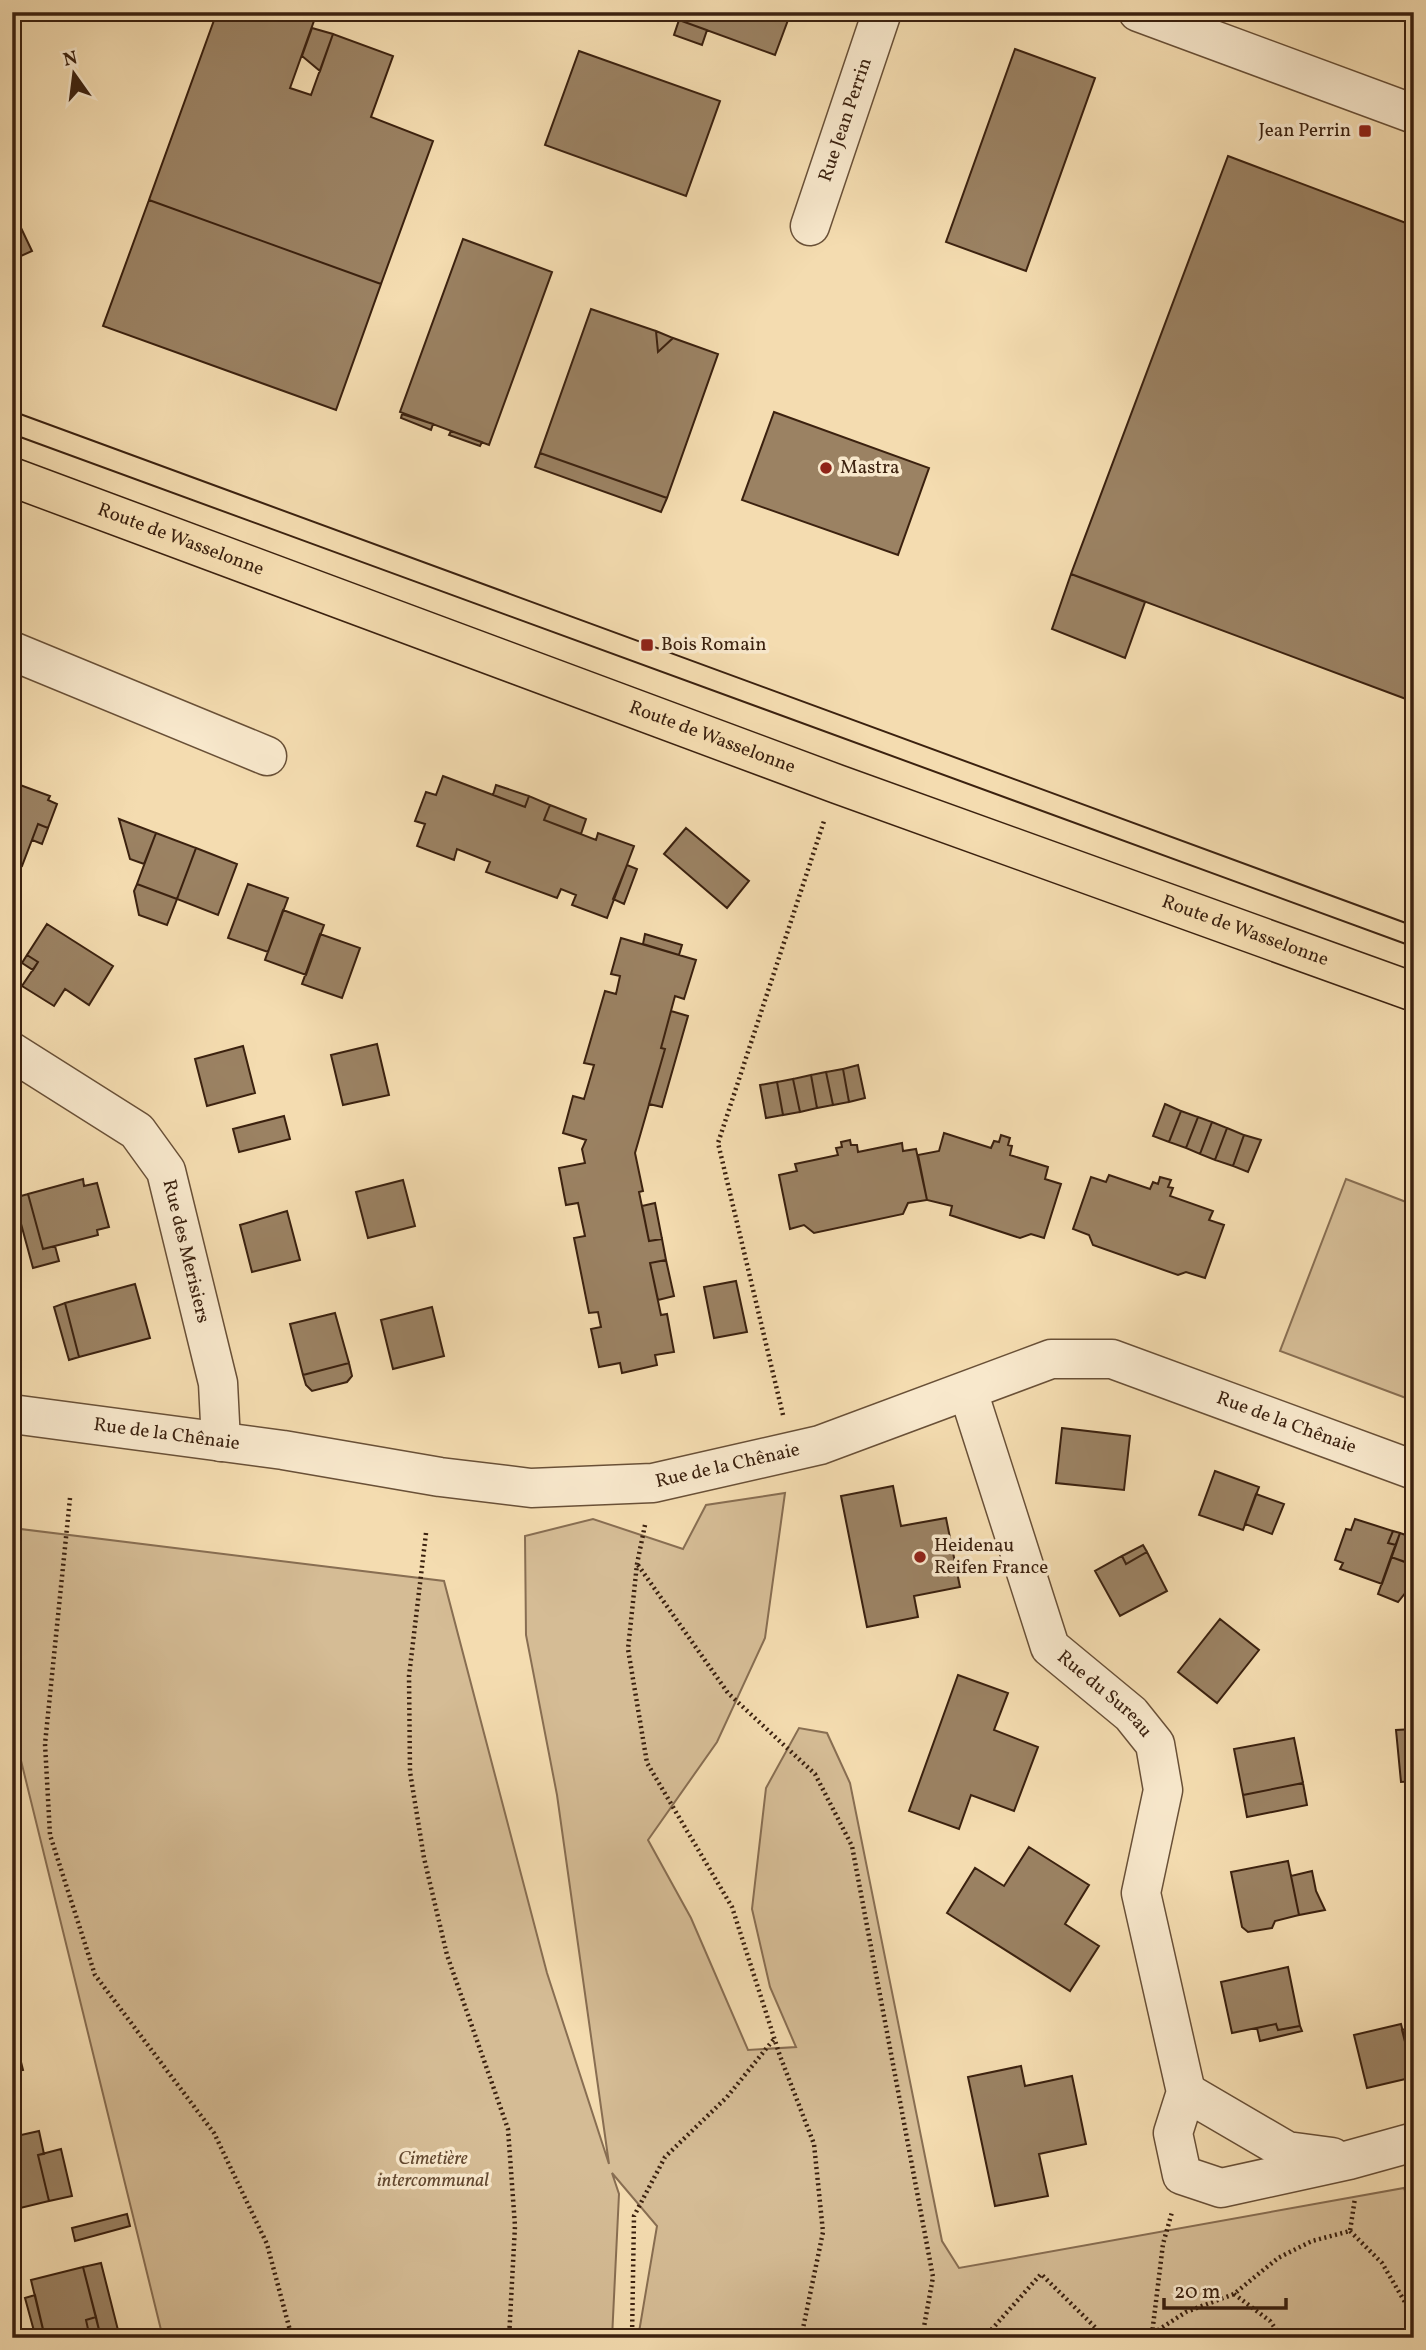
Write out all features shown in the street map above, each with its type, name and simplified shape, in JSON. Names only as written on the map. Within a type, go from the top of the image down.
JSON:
[{"type":"main road","name":"Route de Wasselonne","points":[[12,477],[837,785],[1414,992]]},
{"type":"street","name":"Rue Jean Perrin","points":[[810,226],[882,12]]},
{"type":"street","points":[[1138,12],[1414,114]]},
{"type":"street","points":[[12,651],[267,755]]},
{"type":"street","name":"Rue des Merisiers","points":[[12,1052],[136,1131],[166,1171],[218,1383],[221,1442]]},
{"type":"street","name":"Rue de la Chênaie","points":[[12,1414],[283,1450],[440,1477],[531,1488],[653,1482],[820,1444],[1051,1359],[1112,1359],[1414,1470]]},
{"type":"street","name":"Rue du Sureau","points":[[968,1391],[1050,1647],[1131,1714],[1155,1744],[1163,1790],[1141,1893],[1186,2092]]},
{"type":"street","points":[[1349,2160],[1287,2151],[1186,2092],[1173,2133],[1182,2175],[1221,2188],[1349,2160],[1414,2142]]},
{"type":"path","points":[[792,1449],[718,1143],[837,785]]},
{"type":"path","points":[[653,1482],[637,1564],[628,1649],[647,1763],[733,1908],[775,2038],[814,2144],[823,2232],[801,2338]]},
{"type":"path","points":[[70,1499],[45,1744],[50,1835],[95,1975],[214,2133],[267,2244],[292,2338]]},
{"type":"path","points":[[426,1533],[410,1675],[410,1772],[424,1858],[447,1955],[508,2129],[516,2226],[509,2338]]},
{"type":"path","points":[[637,1564],[728,1693],[815,1774],[852,1846],[933,2277],[922,2338]]},
{"type":"path","points":[[632,2338],[634,2216],[664,2157],[727,2096],[775,2038]]},
{"type":"path","points":[[1349,2160],[1356,2193],[1350,2231]]},
{"type":"path","points":[[1152,2336],[1163,2244],[1182,2175]]},
{"type":"path","points":[[1141,2338],[1152,2336],[1186,2312],[1234,2294],[1278,2258],[1312,2241],[1350,2231]]},
{"type":"path","points":[[1350,2231],[1382,2263],[1412,2314],[1409,2338]]},
{"type":"path","points":[[984,2338],[1041,2274],[1106,2338]]},
{"type":"path","points":[[1234,2294],[1270,2321],[1282,2338]]},
{"type":"green space","points":[[1346,1179],[1414,1205],[1414,1401],[1280,1351]]},
{"type":"green space","name":"Cimetière intercommunal","points":[[785,1493],[765,1638],[717,1742],[648,1840],[691,1918],[748,2050],[796,2047],[770,1987],[752,1909],[766,1788],[799,1728],[827,1733],[850,1783],[942,2241],[959,2268],[1404,2188],[1414,2218],[1414,2338],[638,2338],[657,2226],[612,2173],[619,2194],[612,2338],[163,2338],[12,1724],[12,1528],[444,1581],[547,1973],[609,2164],[557,1795],[526,1635],[525,1536],[593,1519],[683,1549],[706,1505]]},
{"type":"building","points":[[217,12],[312,12],[315,18],[290,88],[311,95],[333,34],[393,56],[371,117],[433,141],[381,284],[149,200]]},
{"type":"building","points":[[659,12],[672,12],[670,20],[657,16]]},
{"type":"building","points":[[672,12],[791,12],[775,55],[670,17]]},
{"type":"building","points":[[679,20],[707,30],[702,45],[674,35]]},
{"type":"building","points":[[312,28],[333,34],[320,71],[302,56]]},
{"type":"building","points":[[1015,49],[1095,78],[1026,271],[946,242]]},
{"type":"building","points":[[579,51],[720,101],[686,196],[545,145]]},
{"type":"building","points":[[1228,156],[1414,226],[1414,702],[1071,574]]},
{"type":"building","points":[[149,200],[381,284],[336,410],[103,326]]},
{"type":"building","points":[[12,209],[32,251],[12,260]]},
{"type":"building","points":[[463,239],[552,272],[489,445],[400,412]]},
{"type":"building","points":[[591,309],[656,331],[658,352],[673,338],[718,354],[667,498],[540,453]]},
{"type":"building","points":[[656,331],[673,338],[658,352]]},
{"type":"building","points":[[774,412],[929,468],[898,555],[742,500]]},
{"type":"building","points":[[402,414],[433,424],[431,430],[401,418]]},
{"type":"building","points":[[451,431],[482,442],[480,446],[449,435]]},
{"type":"building","points":[[540,453],[667,498],[661,512],[535,467]]},
{"type":"building","points":[[1071,574],[1145,602],[1125,658],[1052,629]]},
{"type":"building","points":[[443,776],[525,807],[529,796],[550,805],[544,820],[596,840],[598,833],[634,846],[607,918],[572,905],[576,895],[561,889],[557,898],[486,872],[490,862],[457,849],[454,860],[417,846],[425,824],[415,821],[426,792],[436,795]]},
{"type":"building","points":[[12,782],[50,796],[48,800],[57,804],[48,828],[38,824],[22,866],[12,863]]},
{"type":"building","points":[[496,785],[529,796],[525,807],[493,795]]},
{"type":"building","points":[[550,805],[586,819],[581,834],[544,820]]},
{"type":"building","points":[[119,819],[156,833],[144,864],[130,859]]},
{"type":"building","points":[[38,824],[48,828],[42,844],[32,840]]},
{"type":"building","points":[[686,828],[749,881],[727,908],[664,854]]},
{"type":"building","points":[[156,833],[196,848],[177,899],[137,884]]},
{"type":"building","points":[[196,848],[237,864],[218,915],[177,899]]},
{"type":"building","points":[[627,865],[637,869],[624,904],[613,899]]},
{"type":"building","points":[[137,884],[177,899],[167,925],[139,915],[134,891]]},
{"type":"building","points":[[248,884],[288,898],[268,952],[228,938]]},
{"type":"building","points":[[283,910],[324,925],[306,975],[265,960]]},
{"type":"building","points":[[47,924],[113,966],[89,1005],[65,989],[54,1006],[22,986],[38,962],[27,955]]},
{"type":"building","points":[[320,934],[360,948],[342,998],[302,984]]},
{"type":"building","points":[[645,934],[682,945],[679,955],[643,944]]},
{"type":"building","points":[[621,938],[696,960],[684,999],[675,996],[661,1048],[665,1049],[635,1153],[643,1191],[639,1192],[649,1241],[662,1239],[666,1260],[650,1263],[661,1315],[667,1314],[674,1352],[655,1355],[657,1365],[622,1373],[620,1363],[599,1367],[591,1329],[601,1327],[598,1312],[589,1313],[574,1238],[585,1236],[578,1203],[566,1205],[559,1168],[585,1163],[582,1149],[586,1140],[563,1133],[573,1096],[584,1099],[594,1065],[584,1063],[605,991],[616,994],[620,976],[611,974]]},
{"type":"building","points":[[27,955],[38,962],[33,970],[22,963]]},
{"type":"building","points":[[671,1011],[688,1016],[662,1107],[649,1104],[665,1049],[661,1048]]},
{"type":"building","points":[[377,1044],[389,1095],[343,1105],[331,1055]]},
{"type":"building","points":[[243,1046],[255,1093],[207,1106],[195,1059]]},
{"type":"building","points":[[858,1065],[865,1098],[849,1102],[843,1069]]},
{"type":"building","points":[[843,1069],[849,1102],[833,1105],[826,1072]]},
{"type":"building","points":[[826,1072],[833,1105],[817,1108],[811,1075]]},
{"type":"building","points":[[811,1075],[817,1108],[800,1112],[793,1079]]},
{"type":"building","points":[[793,1079],[800,1112],[783,1115],[777,1082]]},
{"type":"building","points":[[777,1082],[783,1115],[766,1118],[760,1085]]},
{"type":"building","points":[[1165,1104],[1181,1111],[1169,1142],[1153,1136]]},
{"type":"building","points":[[1181,1111],[1198,1117],[1186,1148],[1169,1142]]},
{"type":"building","points":[[284,1116],[290,1139],[239,1152],[233,1129]]},
{"type":"building","points":[[1198,1117],[1212,1122],[1200,1154],[1186,1148]]},
{"type":"building","points":[[1212,1122],[1227,1128],[1215,1160],[1200,1154]]},
{"type":"building","points":[[1227,1128],[1244,1135],[1233,1166],[1215,1160]]},
{"type":"building","points":[[944,1133],[991,1148],[994,1141],[999,1142],[1001,1135],[1010,1138],[1010,1155],[1048,1167],[1045,1179],[1061,1184],[1044,1238],[1031,1234],[1020,1238],[950,1215],[952,1206],[927,1200],[918,1155],[939,1151]]},
{"type":"building","points":[[1244,1135],[1261,1140],[1248,1172],[1233,1166]]},
{"type":"building","points":[[850,1140],[851,1145],[857,1145],[858,1152],[902,1143],[903,1151],[916,1149],[927,1200],[908,1203],[903,1214],[814,1233],[804,1225],[790,1229],[779,1175],[797,1171],[795,1164],[838,1155],[836,1148],[842,1147],[841,1142]]},
{"type":"building","points":[[1109,1175],[1150,1189],[1153,1182],[1158,1184],[1160,1177],[1171,1180],[1168,1187],[1173,1188],[1170,1196],[1213,1211],[1209,1220],[1224,1225],[1205,1278],[1186,1272],[1178,1275],[1093,1245],[1089,1235],[1073,1229],[1091,1177],[1106,1182]]},
{"type":"building","points":[[83,1179],[84,1186],[97,1183],[109,1227],[97,1230],[98,1235],[43,1249],[28,1194]]},
{"type":"building","points":[[403,1180],[415,1226],[368,1238],[356,1192]]},
{"type":"building","points":[[28,1194],[43,1249],[55,1246],[59,1261],[33,1268],[14,1198]]},
{"type":"building","points":[[655,1203],[662,1239],[649,1241],[642,1206]]},
{"type":"building","points":[[287,1211],[300,1260],[252,1272],[240,1225]]},
{"type":"building","points":[[666,1260],[674,1296],[658,1300],[650,1263]]},
{"type":"building","points":[[736,1281],[747,1332],[714,1338],[704,1287]]},
{"type":"building","points":[[135,1284],[150,1338],[79,1357],[65,1303]]},
{"type":"building","points":[[65,1303],[79,1357],[69,1360],[54,1307]]},
{"type":"building","points":[[432,1307],[444,1356],[393,1369],[381,1320]]},
{"type":"building","points":[[335,1313],[349,1363],[303,1375],[290,1324]]},
{"type":"building","points":[[349,1363],[352,1376],[347,1382],[312,1391],[306,1385],[303,1375]]},
{"type":"building","points":[[1062,1428],[1130,1436],[1124,1490],[1056,1483]]},
{"type":"building","points":[[1215,1471],[1259,1487],[1243,1530],[1199,1515]]},
{"type":"building","points":[[893,1486],[901,1526],[946,1518],[960,1587],[914,1596],[918,1617],[867,1627],[841,1496]]},
{"type":"building","points":[[1256,1494],[1284,1504],[1272,1534],[1245,1524]]},
{"type":"building","points":[[1355,1519],[1393,1531],[1388,1543],[1396,1545],[1382,1584],[1340,1569],[1343,1563],[1335,1560],[1346,1529],[1351,1530]]},
{"type":"building","points":[[1393,1531],[1400,1533],[1396,1545],[1388,1543]]},
{"type":"building","points":[[1400,1533],[1414,1538],[1407,1563],[1391,1557]]},
{"type":"building","points":[[1143,1545],[1147,1552],[1126,1564],[1122,1556]]},
{"type":"building","points":[[1147,1552],[1167,1591],[1120,1616],[1095,1571],[1122,1556],[1126,1564]]},
{"type":"building","points":[[1391,1557],[1414,1565],[1414,1582],[1398,1602],[1378,1594]]},
{"type":"building","points":[[1220,1619],[1259,1650],[1217,1703],[1178,1672]]},
{"type":"building","points":[[958,1675],[1008,1693],[994,1730],[1038,1747],[1014,1811],[971,1795],[959,1829],[909,1811]]},
{"type":"building","points":[[1413,1729],[1414,1781],[1401,1782],[1396,1730]]},
{"type":"building","points":[[1294,1738],[1303,1783],[1243,1795],[1234,1749]]},
{"type":"building","points":[[1303,1783],[1307,1805],[1247,1817],[1243,1795]]},
{"type":"building","points":[[1029,1847],[1089,1885],[1065,1924],[1099,1946],[1070,1991],[947,1913],[975,1868],[1004,1886]]},
{"type":"building","points":[[1288,1861],[1299,1915],[1275,1921],[1272,1928],[1248,1932],[1242,1927],[1231,1872]]},
{"type":"building","points":[[1312,1871],[1316,1891],[1325,1910],[1299,1915],[1291,1876]]},
{"type":"building","points":[[1288,1967],[1300,2026],[1278,2030],[1276,2024],[1232,2033],[1221,1982]]},
{"type":"building","points":[[1276,2024],[1278,2030],[1300,2026],[1302,2031],[1260,2041],[1257,2028]]},
{"type":"building","points":[[1401,2024],[1414,2077],[1367,2088],[1354,2035]]},
{"type":"building","points":[[12,2026],[23,2070],[12,2072]]},
{"type":"building","points":[[1414,2027],[1414,2077],[1402,2030]]},
{"type":"building","points":[[1021,2066],[1025,2086],[1072,2076],[1086,2144],[1039,2154],[1048,2196],[995,2206],[968,2077]]},
{"type":"building","points":[[39,2131],[44,2154],[38,2155],[49,2201],[12,2210],[12,2137]]},
{"type":"building","points":[[61,2149],[72,2196],[49,2201],[38,2155]]},
{"type":"building","points":[[127,2214],[130,2226],[75,2241],[72,2228]]},
{"type":"building","points":[[101,2263],[120,2338],[101,2338],[83,2267]]},
{"type":"building","points":[[83,2267],[96,2317],[86,2320],[90,2338],[45,2338],[31,2280]]},
{"type":"building","points":[[35,2295],[43,2329],[34,2331],[25,2298]]},
{"type":"building","points":[[96,2317],[101,2338],[90,2338],[86,2320]]},
{"type":"tram line","points":[[12,411],[1414,926]]},
{"type":"tram line","points":[[12,434],[1414,947]]},
{"type":"place","name":"Jean Perrin","points":[[1365,131]]},
{"type":"place","name":"Mastra","points":[[826,468]]},
{"type":"place","name":"Bois Romain","points":[[647,645]]},
{"type":"place","name":"Heidenau Reifen France","points":[[920,1557]]}]
